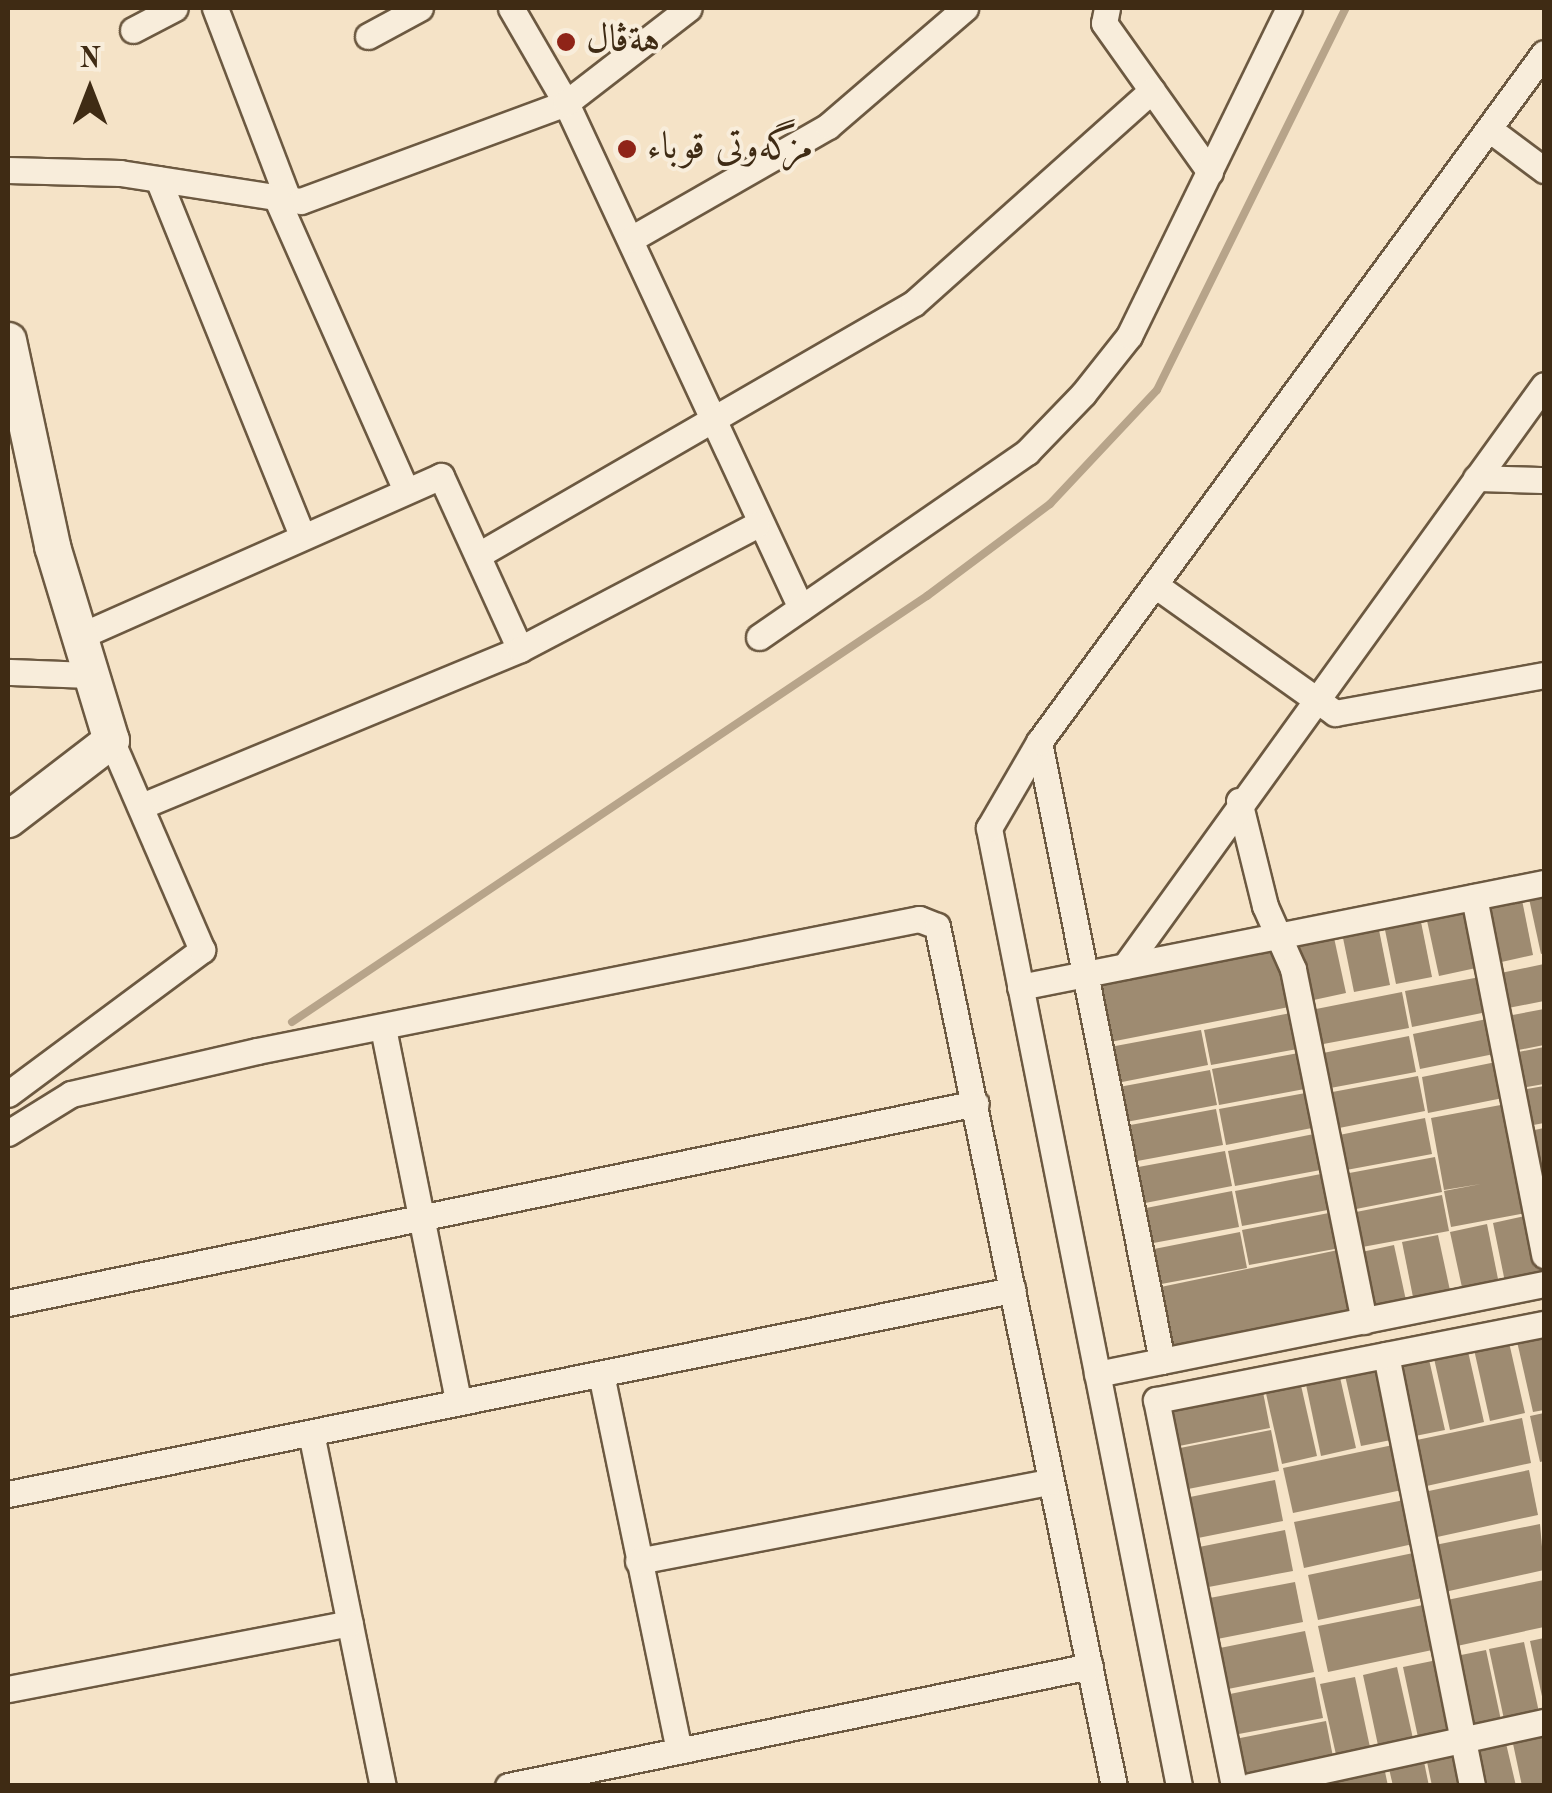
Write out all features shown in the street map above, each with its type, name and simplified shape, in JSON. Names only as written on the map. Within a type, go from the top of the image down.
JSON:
[{"type":"street","points":[[133,30],[174,8]]},
{"type":"street","points":[[215,8],[282,198],[406,490]]},
{"type":"street","points":[[368,36],[420,8]]},
{"type":"street","points":[[511,8],[566,103],[631,239],[756,525],[801,608]]},
{"type":"street","points":[[8,170],[158,179],[282,198],[433,158],[566,103],[689,8]]},
{"type":"street","points":[[631,239],[828,126],[965,8]]},
{"type":"street","points":[[1107,8],[1104,22],[1210,172]]},
{"type":"street","points":[[758,637],[1027,452],[1083,394],[1128,336],[1289,8]]},
{"type":"street","points":[[1179,1786],[1020,987],[987,852],[1000,800],[1039,742],[1544,52]]},
{"type":"street","points":[[480,554],[914,303],[1152,90]]},
{"type":"street","points":[[1488,129],[1544,170]]},
{"type":"street","points":[[158,179],[302,534]]},
{"type":"street","points":[[8,1094],[199,956],[202,943],[144,804],[111,740],[78,636],[9,357]]},
{"type":"street","points":[[1125,966],[1239,801],[1544,385]]},
{"type":"street","points":[[78,636],[441,476],[480,554],[520,649]]},
{"type":"street","points":[[1476,478],[1544,480]]},
{"type":"street","points":[[144,804],[520,649],[756,525]]},
{"type":"street","points":[[1155,585],[1311,702],[1344,714],[1544,675]]},
{"type":"street","points":[[8,672],[90,675]]},
{"type":"street","points":[[8,819],[111,740]]},
{"type":"street","points":[[1039,742],[1162,1361]]},
{"type":"street","points":[[1239,801],[1277,936],[1293,969],[1364,1320]]},
{"type":"street","points":[[1020,987],[1544,882]]},
{"type":"street","points":[[1474,897],[1544,1255]]},
{"type":"street","points":[[8,1133],[71,1094],[920,920],[936,926],[945,946],[1114,1786]]},
{"type":"street","points":[[383,1028],[458,1401]]},
{"type":"street","points":[[8,1303],[421,1221],[976,1103]]},
{"type":"street","points":[[1097,1374],[1544,1284]]},
{"type":"street","points":[[8,1494],[1012,1290]]},
{"type":"street","points":[[1234,1786],[1156,1400],[1544,1324]]},
{"type":"street","points":[[1386,1355],[1472,1786]]},
{"type":"street","points":[[601,1374],[678,1748]]},
{"type":"street","points":[[310,1433],[383,1786]]},
{"type":"street","points":[[638,1561],[1050,1482]]},
{"type":"street","points":[[8,1689],[350,1623]]},
{"type":"street","points":[[524,1784],[678,1748],[1090,1666]]},
{"type":"street","points":[[1250,1786],[1544,1722]]},
{"type":"building","points":[[1544,891],[1544,953],[1541,954],[1528,894]]},
{"type":"building","points":[[1521,895],[1533,955],[1497,963],[1484,903]]},
{"type":"building","points":[[1463,909],[1476,968],[1439,976],[1426,916]]},
{"type":"building","points":[[1420,917],[1432,977],[1396,984],[1384,925]]},
{"type":"building","points":[[1378,925],[1390,985],[1354,992],[1342,933]]},
{"type":"building","points":[[1333,933],[1346,993],[1309,1001],[1296,941]]},
{"type":"building","points":[[1277,945],[1289,1007],[1105,1043],[1092,982]]},
{"type":"building","points":[[1544,964],[1544,1001],[1498,1010],[1491,975]]},
{"type":"building","points":[[1480,977],[1487,1012],[1412,1027],[1405,991]]},
{"type":"building","points":[[1402,992],[1409,1028],[1318,1045],[1311,1010]]},
{"type":"building","points":[[1544,1009],[1544,1045],[1508,1052],[1502,1017]]},
{"type":"building","points":[[1296,1012],[1303,1048],[1211,1065],[1204,1030]]},
{"type":"building","points":[[1487,1019],[1494,1054],[1420,1069],[1413,1034]]},
{"type":"building","points":[[1201,1030],[1208,1065],[1117,1083],[1110,1047]]},
{"type":"building","points":[[1409,1036],[1416,1072],[1325,1089],[1318,1054]]},
{"type":"building","points":[[1544,1047],[1544,1084],[1515,1089],[1508,1054]]},
{"type":"building","points":[[1304,1052],[1310,1088],[1219,1105],[1212,1069]]},
{"type":"building","points":[[1496,1062],[1503,1098],[1428,1113],[1422,1077]]},
{"type":"building","points":[[1210,1070],[1217,1105],[1126,1122],[1119,1087]]},
{"type":"building","points":[[1418,1076],[1425,1111],[1334,1129],[1327,1093]]},
{"type":"building","points":[[1544,1086],[1544,1123],[1523,1127],[1516,1091]]},
{"type":"building","points":[[1311,1092],[1317,1127],[1226,1145],[1219,1109]]},
{"type":"building","points":[[1506,1104],[1526,1213],[1451,1227],[1444,1191],[1481,1184],[1444,1190],[1431,1118]]},
{"type":"building","points":[[1216,1109],[1223,1145],[1132,1162],[1125,1126]]},
{"type":"building","points":[[1425,1118],[1432,1154],[1341,1171],[1334,1136]]},
{"type":"building","points":[[1544,1128],[1544,1165],[1532,1167],[1525,1132]]},
{"type":"building","points":[[1319,1133],[1326,1169],[1235,1186],[1228,1151]]},
{"type":"building","points":[[1225,1151],[1232,1186],[1140,1204],[1133,1168]]},
{"type":"building","points":[[1435,1157],[1442,1192],[1351,1210],[1344,1174]]},
{"type":"building","points":[[1326,1173],[1333,1209],[1242,1226],[1235,1191]]},
{"type":"building","points":[[1232,1191],[1239,1227],[1148,1244],[1141,1209]]},
{"type":"building","points":[[1442,1195],[1449,1231],[1357,1248],[1351,1213]]},
{"type":"building","points":[[1334,1212],[1340,1248],[1249,1265],[1242,1230]]},
{"type":"building","points":[[1530,1215],[1542,1275],[1505,1282],[1493,1223]]},
{"type":"building","points":[[1487,1224],[1499,1284],[1463,1292],[1450,1232]]},
{"type":"building","points":[[1240,1232],[1247,1268],[1156,1285],[1149,1250]]},
{"type":"building","points":[[1438,1235],[1451,1295],[1414,1302],[1402,1242]]},
{"type":"building","points":[[1394,1245],[1407,1305],[1370,1312],[1357,1253]]},
{"type":"building","points":[[1338,1250],[1352,1313],[1168,1352],[1156,1288]]},
{"type":"building","points":[[1544,1331],[1544,1410],[1533,1412],[1516,1337]]},
{"type":"building","points":[[1508,1338],[1525,1413],[1490,1421],[1473,1345]]},
{"type":"building","points":[[1467,1347],[1484,1422],[1450,1430],[1433,1354]]},
{"type":"building","points":[[1428,1355],[1445,1430],[1410,1437],[1393,1362]]},
{"type":"building","points":[[1379,1364],[1396,1439],[1361,1446],[1344,1371]]},
{"type":"building","points":[[1339,1373],[1356,1448],[1321,1456],[1305,1380]]},
{"type":"building","points":[[1300,1381],[1317,1456],[1282,1464],[1265,1389]]},
{"type":"building","points":[[1262,1387],[1270,1428],[1174,1447],[1166,1406]]},
{"type":"building","points":[[1544,1413],[1544,1461],[1540,1462],[1530,1416]]},
{"type":"building","points":[[1522,1418],[1531,1463],[1422,1487],[1412,1441]]},
{"type":"building","points":[[1271,1430],[1279,1471],[1183,1490],[1175,1449]]},
{"type":"building","points":[[1393,1445],[1402,1490],[1293,1513],[1283,1468]]},
{"type":"building","points":[[1529,1470],[1538,1515],[1428,1539],[1419,1493]]},
{"type":"building","points":[[1275,1480],[1283,1521],[1188,1540],[1180,1499]]},
{"type":"building","points":[[1404,1500],[1413,1544],[1304,1568],[1294,1522]]},
{"type":"building","points":[[1540,1524],[1544,1570],[1440,1593],[1430,1546]]},
{"type":"building","points":[[1285,1530],[1293,1571],[1198,1589],[1189,1549]]},
{"type":"building","points":[[1418,1552],[1427,1597],[1318,1620],[1308,1575]]},
{"type":"building","points":[[1544,1580],[1544,1627],[1457,1646],[1447,1600]]},
{"type":"building","points":[[1295,1582],[1303,1622],[1207,1641],[1199,1600]]},
{"type":"building","points":[[1428,1604],[1437,1649],[1328,1672],[1318,1626]]},
{"type":"building","points":[[1305,1631],[1314,1672],[1218,1691],[1210,1650]]},
{"type":"building","points":[[1544,1638],[1544,1701],[1543,1701],[1530,1641]]},
{"type":"building","points":[[1524,1642],[1540,1717],[1505,1724],[1489,1649]]},
{"type":"building","points":[[1486,1650],[1502,1725],[1467,1733],[1451,1657]]},
{"type":"building","points":[[1437,1660],[1454,1735],[1419,1742],[1403,1667]]},
{"type":"building","points":[[1397,1667],[1414,1743],[1379,1750],[1363,1675]]},
{"type":"building","points":[[1315,1677],[1323,1718],[1228,1736],[1220,1696]]},
{"type":"building","points":[[1355,1677],[1371,1752],[1337,1759],[1320,1684]]},
{"type":"building","points":[[1326,1721],[1334,1762],[1239,1781],[1230,1740]]},
{"type":"building","points":[[1544,1732],[1544,1786],[1522,1786],[1512,1739]]},
{"type":"building","points":[[1505,1739],[1516,1786],[1479,1786],[1471,1747]]},
{"type":"building","points":[[1460,1744],[1469,1786],[1432,1786],[1425,1752]]},
{"type":"building","points":[[1422,1752],[1429,1786],[1393,1786],[1387,1760]]},
{"type":"building","points":[[1383,1762],[1388,1786],[1313,1786],[1312,1778]]},
{"type":"waterway","points":[[292,1022],[927,596],[1050,504],[1157,390],[1346,8]]},
{"type":"place","name":"هةڤال","points":[[566,42]]},
{"type":"place","name":"مزگەوتی قوباء","points":[[627,149]]}]
